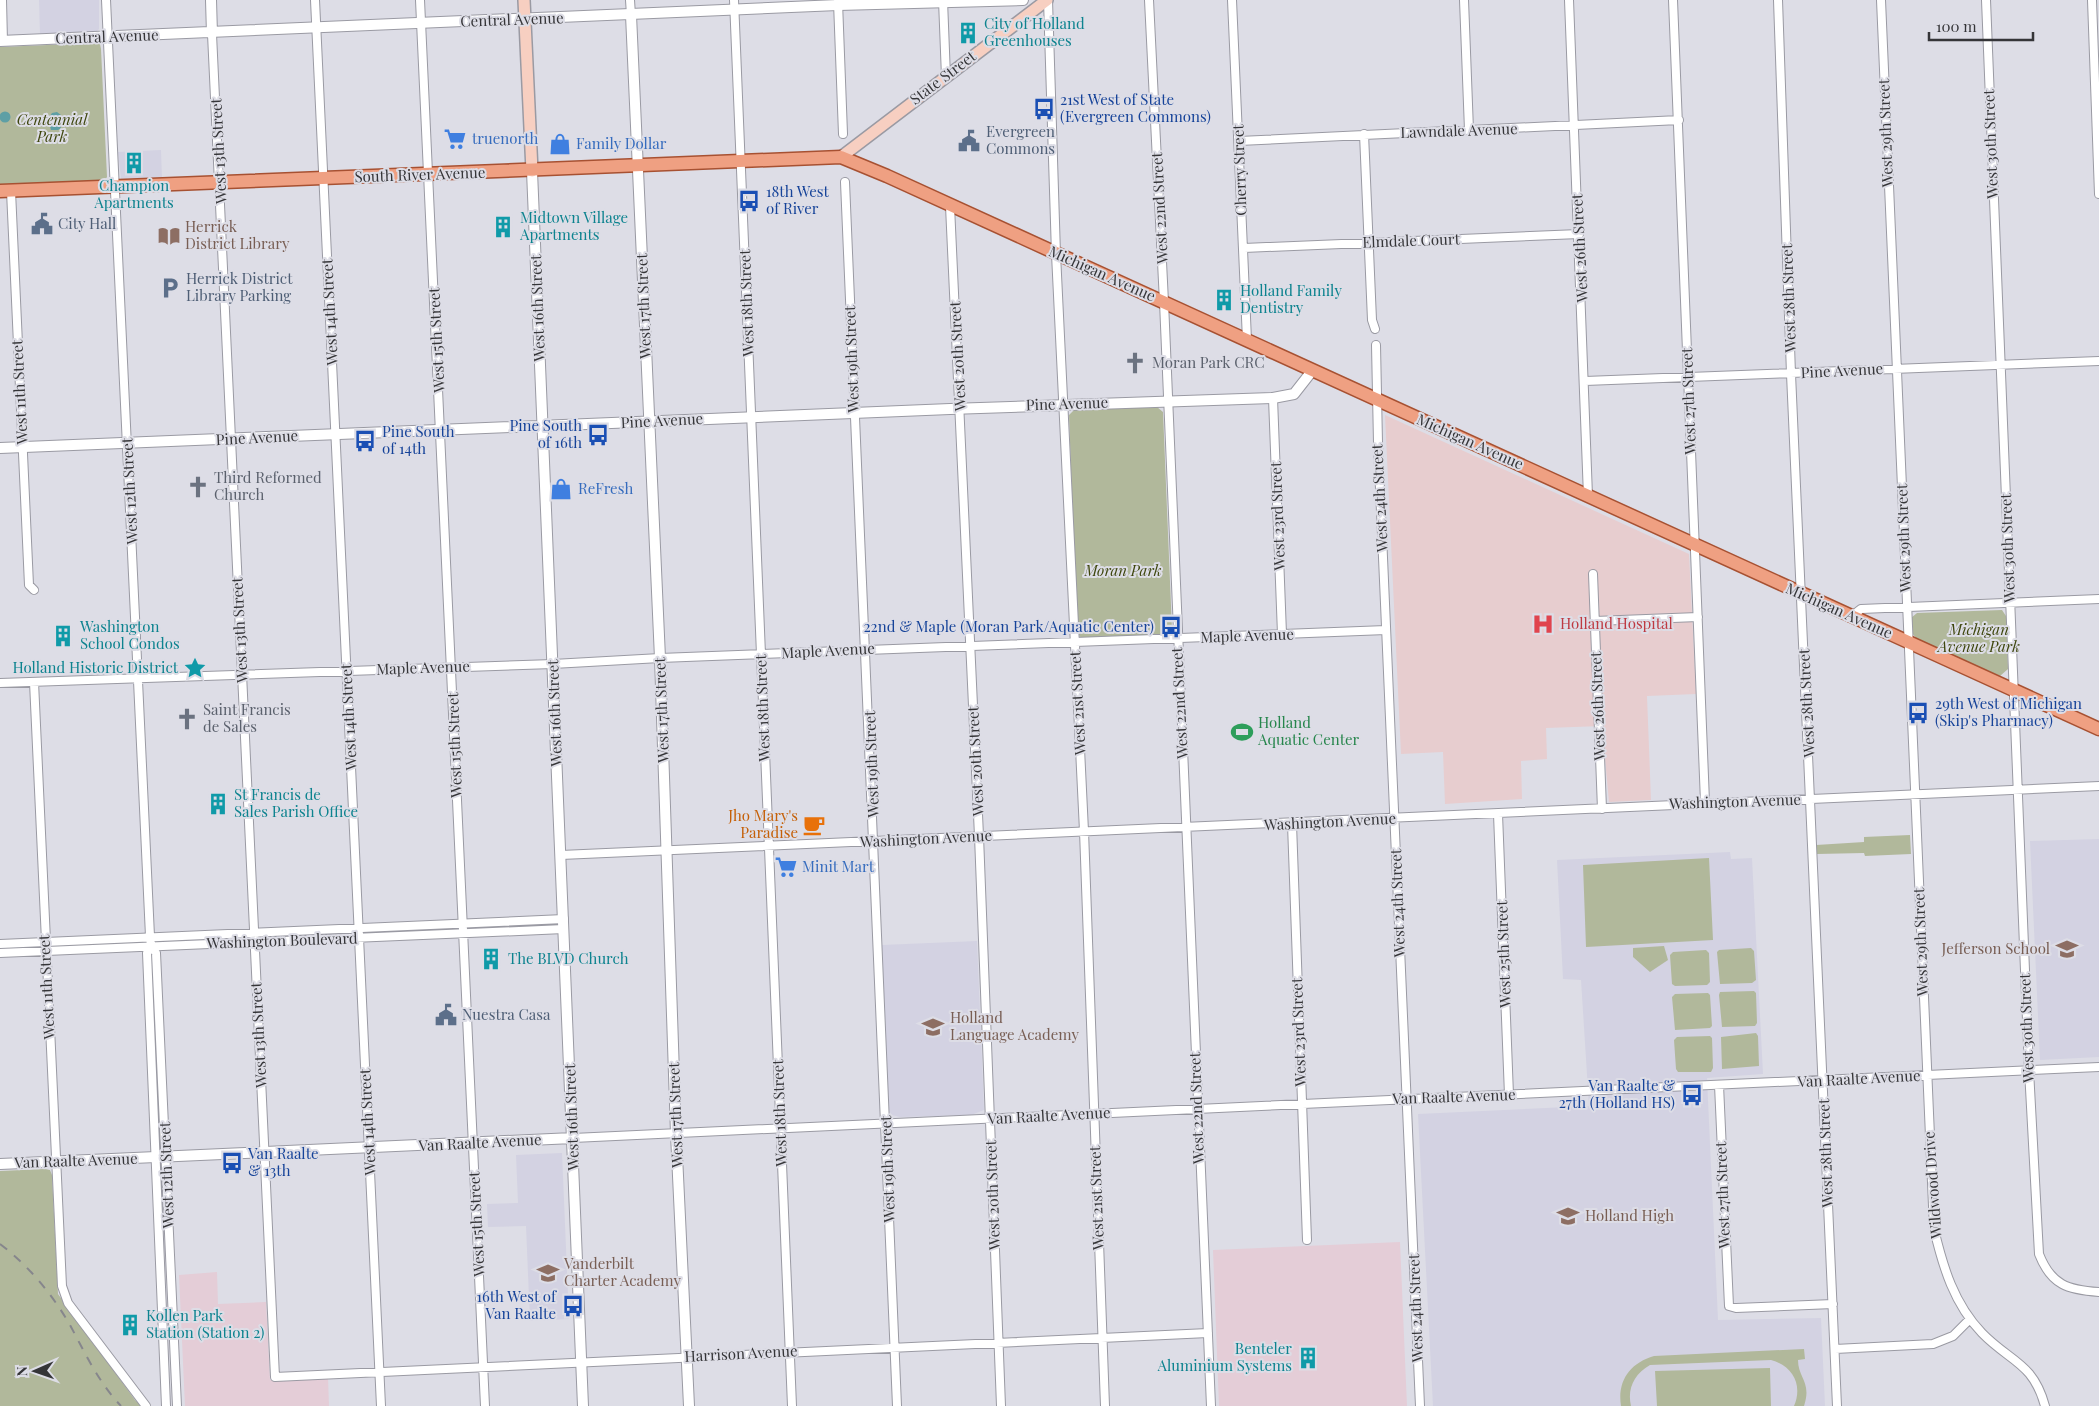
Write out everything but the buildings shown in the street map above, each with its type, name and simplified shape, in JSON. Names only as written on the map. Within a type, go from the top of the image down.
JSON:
[{"type":"main road","name":"West 16th Street","points":[[524,0],[532,171]]},
{"type":"main road","name":"State Street","points":[[841,158],[1047,0]]},
{"type":"main road","name":"Michigan Avenue","points":[[841,158],[887,176],[2099,729]]},
{"type":"main road","name":"South River Avenue","points":[[5,191],[532,171],[741,160],[841,158]]},
{"type":"street","points":[[2,0],[2,41]]},
{"type":"street","name":"West 12th Street","points":[[106,0],[139,678],[150,936],[150,946],[147,953],[166,1406]]},
{"type":"street","points":[[211,0],[212,34]]},
{"type":"street","name":"West 14th Street","points":[[315,0],[381,1406]]},
{"type":"street","name":"West 15th Street","points":[[420,0],[485,1406]]},
{"type":"street","points":[[630,0],[631,15]]},
{"type":"street","name":"Central Avenue","points":[[2,41],[212,34],[421,23],[631,15],[734,5],[1023,0]]},
{"type":"street","name":"West 21st Street","points":[[1047,0],[1056,254],[1084,831],[1106,1406]]},
{"type":"street","name":"West 22nd Street","points":[[1149,0],[1164,302],[1211,1406]]},
{"type":"street","name":"Cherry Street","points":[[1232,0],[1240,141],[1247,340]]},
{"type":"street","points":[[1464,0],[1469,130]]},
{"type":"street","name":"West 26th Street","points":[[1569,0],[1588,496]]},
{"type":"street","name":"West 27th Street","points":[[1673,0],[1705,802]]},
{"type":"street","name":"West 28th Street","points":[[1778,0],[1791,374],[1837,1406]]},
{"type":"street","name":"West 29th Street","points":[[1881,0],[1916,796],[1926,1076]]},
{"type":"street","name":"West 30th Street","points":[[1986,0],[2029,1070],[2039,1254],[2050,1273],[2068,1289],[2099,1292]]},
{"type":"street","points":[[2092,0],[2099,194]]},
{"type":"street","points":[[943,1],[946,77]]},
{"type":"street","points":[[838,3],[843,134]]},
{"type":"street","name":"West 18th Street","points":[[734,5],[792,1406]]},
{"type":"street","name":"West 17th Street","points":[[631,15],[660,658],[676,1134],[689,1406]]},
{"type":"street","name":"West 13th Street","points":[[212,34],[275,1377]]},
{"type":"street","name":"Lawndale Avenue","points":[[1240,141],[1679,120]]},
{"type":"street","points":[[1364,134],[1372,320],[1375,329]]},
{"type":"street","name":"West 16th Street","points":[[532,171],[554,664],[583,1406]]},
{"type":"street","name":"West 19th Street","points":[[845,182],[854,412],[867,650],[897,1406]]},
{"type":"street","name":"West 11th Street","points":[[5,191],[23,447],[29,585],[34,590]]},
{"type":"street","name":"West 20th Street","points":[[950,206],[961,408],[991,1119],[1001,1406]]},
{"type":"street","name":"Elmdale Court","points":[[1244,248],[1579,234]]},
{"type":"street","name":"West 24th Street","points":[[1376,345],[1376,400],[1420,1406]]},
{"type":"street","name":"Pine Avenue","points":[[1585,381],[2099,361]]},
{"type":"street","name":"Pine Avenue","points":[[0,448],[231,440],[854,412],[1273,398],[1294,394],[1312,371]]},
{"type":"street","name":"West 23rd Street","points":[[1273,398],[1282,634]]},
{"type":"street","name":"West 26th Street","points":[[1593,574],[1602,809]]},
{"type":"street","points":[[1852,616],[1861,609],[2099,599]]},
{"type":"street","points":[[1595,621],[1698,617]]},
{"type":"street","name":"Maple Avenue","points":[[0,683],[242,676],[970,645],[1386,630]]},
{"type":"street","name":"West 11th Street","points":[[34,682],[55,1162],[63,1291],[68,1303],[146,1406]]},
{"type":"street","name":"Washington Avenue","points":[[561,855],[769,847],[1084,831],[1292,824],[1602,809],[1705,802],[1916,796],[2099,786]]},
{"type":"street","name":"West 25th Street","points":[[1498,814],[1509,1095]]},
{"type":"street","name":"West 23rd Street","points":[[1292,824],[1308,1240]]},
{"type":"street","name":"Washington Boulevard","points":[[0,953],[45,946],[150,936],[463,923],[564,924]]},
{"type":"street","name":"Washington Boulevard","points":[[0,944],[150,946],[464,933],[564,924]]},
{"type":"street","name":"West 12th Street","points":[[150,946],[156,953],[177,1406]]},
{"type":"street","name":"Van Raalte Avenue","points":[[0,1164],[155,1159],[2099,1067]]},
{"type":"street","name":"Wildwood Drive","points":[[1926,1076],[1934,1229],[1948,1280],[1970,1319],[1983,1334],[2035,1379],[2045,1406]]},
{"type":"street","name":"West 27th Street","points":[[1719,1085],[1729,1306],[1736,1308],[1832,1304]]},
{"type":"street","points":[[1835,1349],[1934,1344],[1953,1336],[1970,1319]]},
{"type":"street","name":"Harrison Avenue","points":[[275,1377],[1208,1333]]},
{"type":"shaded area","points":[[39,0],[99,0],[99,29],[96,32],[40,34]]},
{"type":"shaded area","points":[[161,150],[162,179],[121,179],[118,152]]},
{"type":"shaded area","name":"Holland Hospital","points":[[1385,415],[1689,554],[1696,694],[1647,696],[1651,800],[1609,802],[1602,726],[1546,728],[1547,759],[1521,761],[1522,799],[1445,804],[1443,752],[1401,754]]},
{"type":"shaded area","name":"Jefferson School","points":[[2099,839],[2099,1057],[2040,1060],[2030,841]]},
{"type":"shaded area","name":"Holland High","points":[[1730,852],[1731,859],[1752,858],[1763,1074],[1707,1078],[1718,1320],[1821,1318],[1825,1406],[1433,1406],[1418,1114],[1589,1106],[1581,980],[1563,979],[1557,860]]},
{"type":"shaded area","name":"Holland Language Academy","points":[[977,941],[984,1110],[971,1115],[900,1117],[892,1115],[889,1111],[882,945]]},
{"type":"shaded area","name":"Vanderbilt Charter Academy","points":[[562,1153],[569,1319],[530,1321],[526,1226],[488,1227],[487,1204],[518,1203],[516,1155]]},
{"type":"shaded area","name":"Benteler Aluminium Systems","points":[[1400,1242],[1407,1406],[1219,1406],[1213,1250]]},
{"type":"shaded area","points":[[217,1272],[218,1304],[266,1302],[270,1380],[328,1377],[329,1406],[185,1406],[179,1275]]},
{"type":"green space","name":"Centennial Park","points":[[100,44],[101,49],[107,177],[105,180],[0,186],[0,47]]},
{"type":"green space","name":"Moran Park","points":[[1157,407],[1163,412],[1172,630],[1166,635],[1081,638],[1077,632],[1069,415],[1074,410]]},
{"type":"green space","name":"Michigan Avenue Park","points":[[2002,610],[2006,616],[2008,669],[2000,676],[1917,639],[1911,632],[1911,618],[1917,613]]},
{"type":"green space","points":[[1910,835],[1911,854],[1865,856],[1864,853],[1817,854],[1816,845],[1864,842],[1864,837]]},
{"type":"green space","points":[[1709,858],[1713,940],[1586,947],[1583,865]]},
{"type":"green space","points":[[1664,946],[1668,960],[1650,972],[1633,957],[1633,948]]},
{"type":"green space","points":[[1751,948],[1754,951],[1756,980],[1752,983],[1720,984],[1717,952],[1719,950]]},
{"type":"green space","points":[[1706,950],[1709,953],[1710,982],[1707,985],[1675,986],[1672,984],[1670,955],[1673,952]]},
{"type":"green space","points":[[1754,991],[1756,993],[1757,1023],[1755,1026],[1722,1027],[1720,992]]},
{"type":"green space","points":[[1708,993],[1710,995],[1712,1026],[1710,1028],[1675,1030],[1672,997],[1675,994]]},
{"type":"green space","points":[[1756,1033],[1758,1036],[1759,1066],[1722,1069],[1721,1037]]},
{"type":"green space","points":[[1710,1036],[1712,1038],[1713,1068],[1711,1072],[1678,1072],[1676,1069],[1674,1040],[1677,1037]]},
{"type":"green space","points":[[50,1170],[52,1175],[58,1294],[135,1400],[142,1406],[0,1406],[0,1171]]},
{"type":"green space","points":[[1804,1349],[1805,1359],[1798,1360],[1806,1386],[1804,1406],[1794,1406],[1797,1391],[1794,1377],[1785,1367],[1771,1360],[1650,1365],[1633,1382],[1630,1394],[1631,1406],[1621,1406],[1621,1389],[1627,1374],[1638,1363],[1654,1356]]},
{"type":"green space","points":[[1770,1368],[1771,1406],[1657,1406],[1655,1371]]},
{"type":"water","points":[[5,111],[11,117],[5,123],[-1,117]]},
{"type":"water","points":[[57,112],[61,115],[59,120],[61,128],[51,130],[48,119],[52,113]]},
{"type":"railway","points":[[0,1244],[30,1271],[56,1302],[99,1378],[121,1406]]},
{"type":"place","name":"City of Holland Greenhouses","points":[[968,33]]},
{"type":"place","name":"21st West of State (Evergreen Commons)","points":[[1044,109]]},
{"type":"place","name":"truenorth","points":[[455,139]]},
{"type":"place","name":"Evergreen Commons","points":[[969,141]]},
{"type":"place","name":"Family Dollar","points":[[560,144]]},
{"type":"place","name":"Champion Apartments","points":[[134,163]]},
{"type":"place","name":"18th West of River","points":[[749,201]]},
{"type":"place","name":"City Hall","points":[[42,224]]},
{"type":"place","name":"Midtown Village Apartments","points":[[503,227]]},
{"type":"place","name":"Herrick District Library","points":[[169,236]]},
{"type":"place","name":"Herrick District Library Parking","points":[[170,288]]},
{"type":"place","name":"Holland Family Dentistry","points":[[1224,300]]},
{"type":"place","name":"Moran Park CRC","points":[[1135,363]]},
{"type":"place","name":"Pine South of 16th","points":[[598,435]]},
{"type":"place","name":"Pine South of 14th","points":[[365,441]]},
{"type":"place","name":"Third Reformed Church","points":[[198,487]]},
{"type":"place","name":"ReFresh","points":[[561,489]]},
{"type":"place","name":"Holland Hospital","points":[[1543,624]]},
{"type":"place","name":"22nd & Maple (Moran Park/Aquatic Center)","points":[[1171,627]]},
{"type":"place","name":"Washington School Condos","points":[[63,636]]},
{"type":"place","name":"Holland Historic District","points":[[195,668]]},
{"type":"place","name":"29th West of Michigan (Skip's Pharmacy)","points":[[1918,713]]},
{"type":"place","name":"Saint Francis de Sales","points":[[187,719]]},
{"type":"place","name":"Holland Aquatic Center","points":[[1242,732]]},
{"type":"place","name":"St Francis de Sales Parish Office","points":[[218,804]]},
{"type":"place","name":"Jho Mary's Paradise","points":[[814,825]]},
{"type":"place","name":"Minit Mart","points":[[786,867]]},
{"type":"place","name":"Jefferson School","points":[[2067,949]]},
{"type":"place","name":"The BLVD Church","points":[[491,959]]},
{"type":"place","name":"Nuestra Casa","points":[[446,1015]]},
{"type":"place","name":"Holland Language Academy","points":[[933,1027]]},
{"type":"place","name":"Van Raalte & 27th (Holland HS)","points":[[1692,1095]]},
{"type":"place","name":"Van Raalte & 13th","points":[[232,1163]]},
{"type":"place","name":"Holland High","points":[[1568,1216]]},
{"type":"place","name":"Vanderbilt Charter Academy","points":[[548,1273]]},
{"type":"place","name":"16th West of Van Raalte","points":[[573,1306]]},
{"type":"place","name":"Kollen Park Station (Station 2)","points":[[130,1325]]},
{"type":"place","name":"Benteler Aluminium Systems","points":[[1308,1358]]}]
